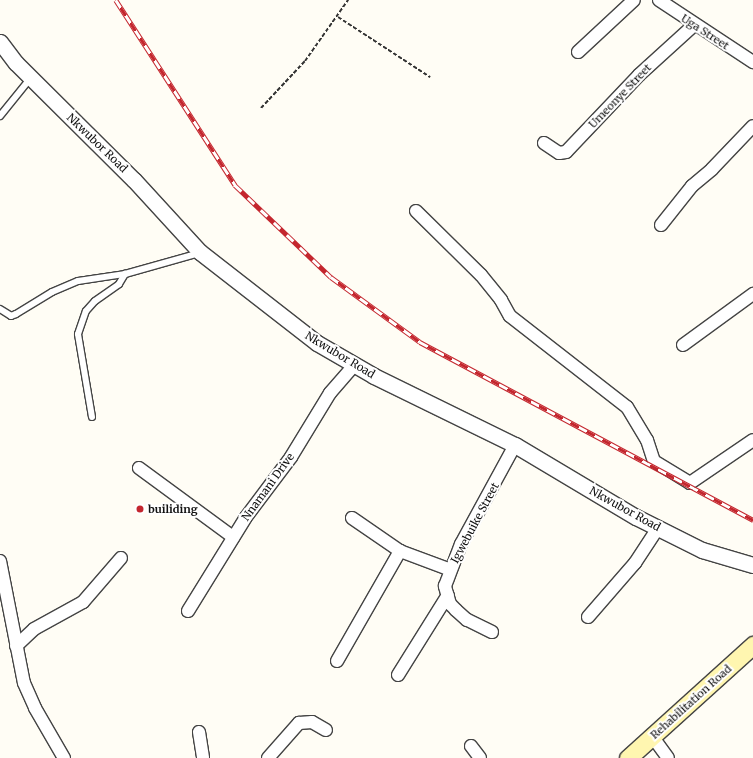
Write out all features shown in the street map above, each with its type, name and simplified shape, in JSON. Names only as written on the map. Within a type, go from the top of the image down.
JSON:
[{"type":"main road","name":"Rehabilitation Road","points":[[628,758],[753,645]]},
{"type":"street","points":[[578,52],[634,0]]},
{"type":"street","name":"Uga Street","points":[[659,0],[694,25],[753,62]]},
{"type":"street","name":"Umeonye Street","points":[[544,143],[559,153],[566,152],[639,75],[694,25]]},
{"type":"street","name":"Nkwubor Road","points":[[0,42],[31,78],[134,180],[200,252],[294,325],[354,365],[515,445],[658,528],[702,550],[753,565]]},
{"type":"street","points":[[660,225],[692,186],[712,169],[753,126]]},
{"type":"street","points":[[416,211],[481,275],[501,300],[510,316],[627,407],[647,440],[654,461],[690,483],[753,440]]},
{"type":"street","points":[[683,345],[753,294]]},
{"type":"street","name":"Nnamani Drive","points":[[188,611],[234,536],[291,457],[330,393],[354,365]]},
{"type":"street","name":"Igwebuike Street","points":[[448,595],[445,586],[461,544],[515,445]]},
{"type":"street","points":[[139,468],[234,536]]},
{"type":"street","points":[[352,518],[400,551],[451,570]]},
{"type":"street","points":[[588,617],[635,563],[658,528]]},
{"type":"street","points":[[337,661],[400,551]]},
{"type":"street","points":[[16,646],[34,629],[83,602],[121,558]]},
{"type":"street","points":[[0,561],[24,683],[30,698],[64,758]]},
{"type":"street","points":[[448,595],[450,604],[467,620],[492,632]]},
{"type":"street","points":[[398,675],[448,595]]},
{"type":"street","points":[[268,758],[299,723],[312,722],[326,730]]},
{"type":"street","points":[[199,732],[203,758]]},
{"type":"street","points":[[652,736],[668,758]]},
{"type":"street","points":[[471,746],[480,758]]},
{"type":"lane","points":[[0,116],[31,78]]},
{"type":"lane","points":[[0,309],[11,316],[52,292],[78,281],[126,274],[200,252]]},
{"type":"lane","points":[[92,417],[78,334],[86,311],[95,301],[119,284],[126,274]]},
{"type":"path","points":[[261,108],[305,61],[338,17],[348,0]]},
{"type":"path","points":[[338,17],[430,77]]},
{"type":"railway","points":[[116,0],[235,185],[331,277],[420,342],[753,520]]},
{"type":"place","name":"builiding","points":[[140,509]]}]
